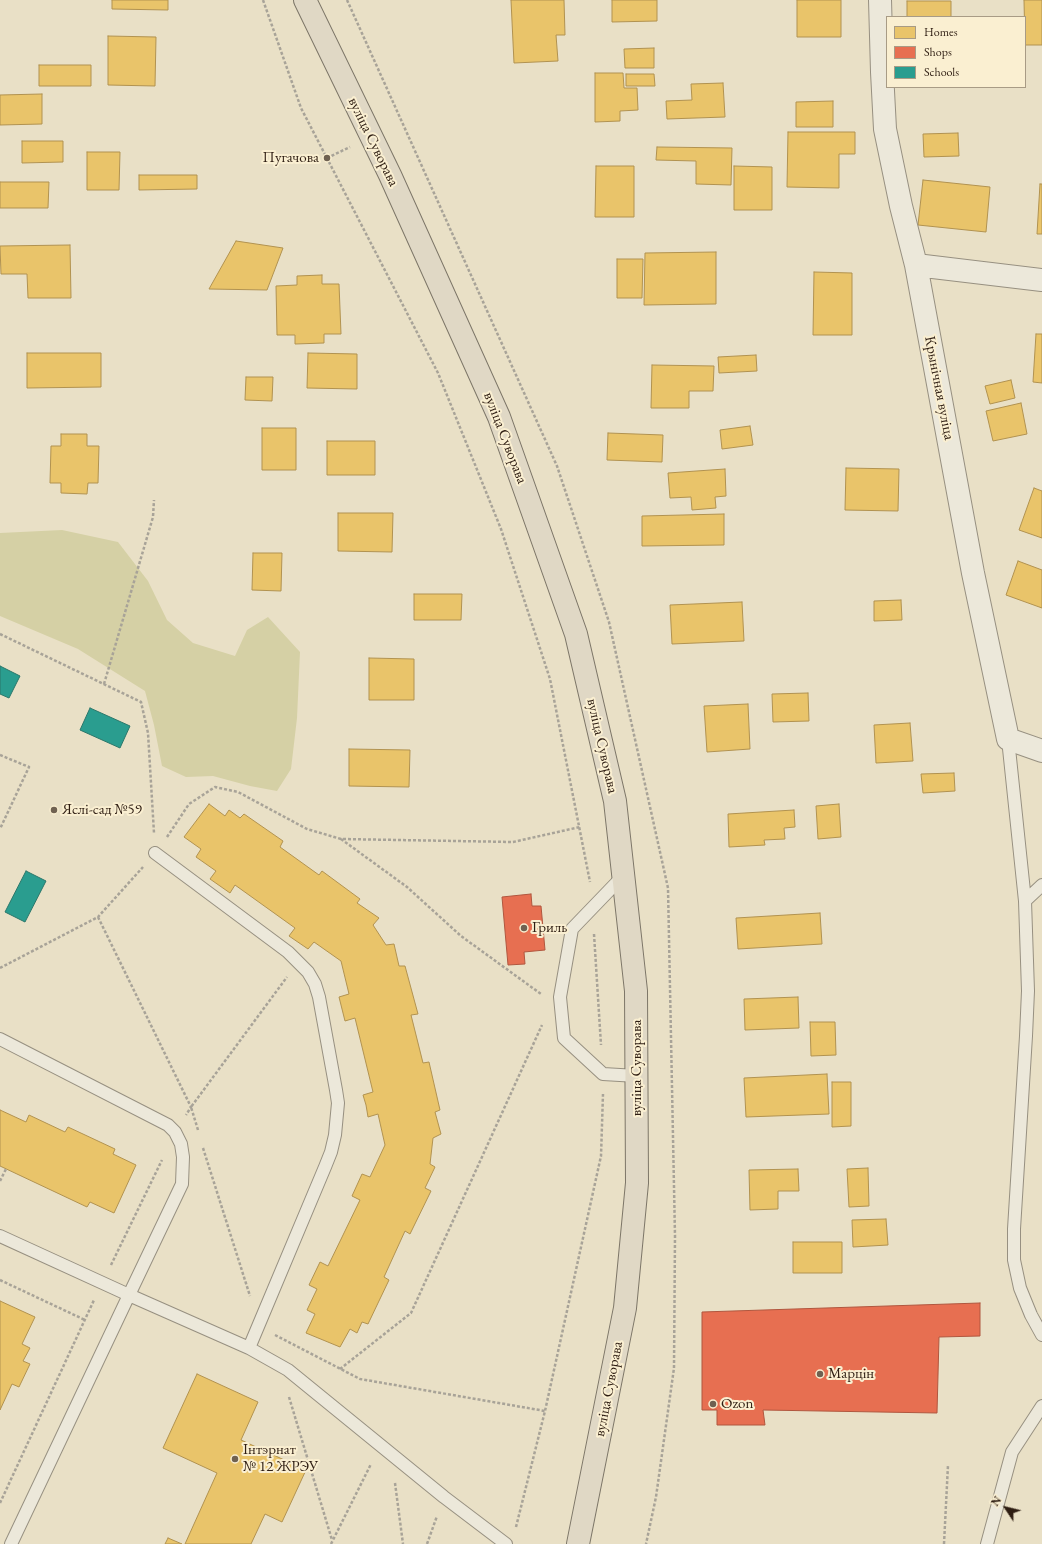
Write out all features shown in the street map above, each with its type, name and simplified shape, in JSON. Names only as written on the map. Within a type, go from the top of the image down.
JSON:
[{"type":"main road","name":"вуліца Суворава","points":[[305,0],[390,175],[499,417],[576,634],[615,801],[636,992],[637,1183],[625,1308],[578,1544]]},
{"type":"street","name":"Крынічная вуліца","points":[[880,0],[885,129],[900,206],[916,265],[973,573],[1008,739]]},
{"type":"street","points":[[916,265],[1042,280]]},
{"type":"street","points":[[1008,739],[1042,751]]},
{"type":"lane","points":[[1008,739],[1024,901],[1028,990],[1027,1028],[1014,1229],[1014,1260],[1020,1288],[1031,1315],[1042,1335]]},
{"type":"lane","points":[[155,854],[282,948],[308,972],[315,984],[319,997],[336,1090],[337,1119],[331,1152],[249,1348]]},
{"type":"lane","points":[[624,875],[572,929],[556,1000],[564,1038],[603,1074],[637,1076]]},
{"type":"lane","points":[[1024,901],[1042,885]]},
{"type":"lane","points":[[0,1039],[168,1125],[175,1132],[181,1144],[183,1157],[182,1184],[129,1295],[15,1543]]},
{"type":"lane","points":[[0,1236],[249,1348],[288,1370],[444,1497],[506,1544]]},
{"type":"lane","points":[[987,1544],[1012,1452],[1042,1406]]},
{"type":"path","points":[[263,0],[301,108],[438,372],[501,529],[550,679],[590,877],[603,1074],[601,1156],[545,1411],[515,1530]]},
{"type":"path","points":[[104,684],[153,517],[154,500]]},
{"type":"path","points":[[0,634],[141,702],[148,733],[155,854]]},
{"type":"path","points":[[0,755],[29,767],[0,829]]},
{"type":"path","points":[[0,968],[98,917],[155,854],[189,804],[214,787],[238,792],[307,829],[341,839],[513,842],[580,826]]},
{"type":"path","points":[[340,1369],[411,1313],[556,1000],[461,936],[408,887],[341,839]]},
{"type":"path","points":[[200,1137],[191,1107],[298,962]]},
{"type":"path","points":[[202,1145],[259,1326],[360,1379],[545,1411]]},
{"type":"path","points":[[0,1181],[6,1169]]},
{"type":"path","points":[[0,1280],[84,1320]]},
{"type":"path","points":[[0,1503],[102,1283]]},
{"type":"path","points":[[646,1544],[656,1497],[674,1368]]},
{"type":"path","points":[[288,1370],[288,1395],[332,1540]]},
{"type":"path","points":[[330,1544],[373,1460]]},
{"type":"path","points":[[944,1544],[948,1466]]},
{"type":"path","points":[[394,1476],[403,1544]]},
{"type":"path","points":[[427,1544],[444,1497]]},
{"type":"shaded area","points":[[62,530],[118,542],[148,581],[167,620],[193,643],[235,656],[247,630],[268,617],[300,652],[297,718],[291,769],[277,791],[250,786],[213,776],[186,777],[162,766],[154,725],[145,691],[78,649],[0,616],[0,533]]},
{"type":"building: Homes","points":[[112,0],[168,0],[168,10],[112,9]]},
{"type":"building: Homes","points":[[511,0],[564,0],[565,35],[556,35],[558,61],[514,63]]},
{"type":"building: Homes","points":[[612,0],[657,0],[657,21],[612,22]]},
{"type":"building: Homes","points":[[797,0],[841,0],[841,37],[797,37]]},
{"type":"building: Homes","points":[[1024,0],[1042,0],[1042,45],[1026,45],[1026,16],[1024,16]]},
{"type":"building: Homes","points":[[907,1],[951,1],[951,16],[907,16]]},
{"type":"building: Homes","points":[[108,36],[156,37],[155,86],[108,85]]},
{"type":"building: Homes","points":[[654,48],[654,68],[625,68],[624,49]]},
{"type":"building: Homes","points":[[39,65],[91,65],[91,86],[39,86]]},
{"type":"building: Homes","points":[[595,73],[623,73],[624,88],[637,88],[638,110],[620,111],[620,121],[595,122]]},
{"type":"building: Homes","points":[[626,74],[654,74],[655,86],[626,86]]},
{"type":"building: Homes","points":[[723,83],[725,117],[667,119],[666,101],[692,100],[691,84]]},
{"type":"building: Homes","points":[[42,94],[42,124],[0,125],[0,95]]},
{"type":"building: Homes","points":[[833,101],[833,127],[796,127],[796,102]]},
{"type":"building: Homes","points":[[788,132],[855,132],[855,154],[839,154],[839,188],[787,187]]},
{"type":"building: Homes","points":[[958,133],[959,156],[924,157],[923,134]]},
{"type":"building: Homes","points":[[22,141],[63,141],[63,162],[22,163]]},
{"type":"building: Homes","points":[[657,147],[732,148],[731,185],[696,184],[696,161],[656,160]]},
{"type":"building: Homes","points":[[87,152],[120,152],[119,190],[87,190]]},
{"type":"building: Homes","points":[[596,166],[634,166],[634,217],[595,217]]},
{"type":"building: Homes","points":[[734,166],[772,167],[772,210],[734,210]]},
{"type":"building: Homes","points":[[139,175],[197,175],[197,189],[139,190]]},
{"type":"building: Homes","points":[[923,180],[990,187],[986,232],[918,225]]},
{"type":"building: Homes","points":[[0,182],[49,182],[48,208],[0,208]]},
{"type":"building: Homes","points":[[1040,184],[1042,184],[1042,234],[1037,234]]},
{"type":"building: Homes","points":[[236,241],[283,248],[267,290],[209,289]]},
{"type":"building: Homes","points":[[70,245],[71,298],[28,298],[27,274],[1,274],[0,246]]},
{"type":"building: Homes","points":[[716,252],[716,304],[644,305],[645,253]]},
{"type":"building: Homes","points":[[617,259],[643,259],[642,298],[617,298]]},
{"type":"building: Homes","points":[[814,272],[852,273],[852,335],[813,335]]},
{"type":"building: Homes","points":[[322,275],[322,284],[339,284],[341,334],[324,334],[324,343],[295,344],[295,335],[277,335],[276,286],[297,285],[297,276]]},
{"type":"building: Homes","points":[[1036,334],[1042,334],[1042,383],[1033,382]]},
{"type":"building: Homes","points":[[27,353],[101,353],[101,387],[27,388]]},
{"type":"building: Homes","points":[[308,353],[357,354],[357,389],[307,388]]},
{"type":"building: Homes","points":[[756,355],[757,371],[719,373],[718,357]]},
{"type":"building: Homes","points":[[652,365],[714,366],[713,391],[689,391],[689,408],[651,408]]},
{"type":"building: Homes","points":[[246,377],[273,377],[272,401],[245,400]]},
{"type":"building: Homes","points":[[1011,380],[1015,398],[990,404],[985,386]]},
{"type":"building: Homes","points":[[1021,403],[1027,434],[993,441],[986,411]]},
{"type":"building: Homes","points":[[750,426],[753,445],[722,449],[720,430]]},
{"type":"building: Homes","points":[[262,428],[296,428],[296,470],[262,470]]},
{"type":"building: Homes","points":[[608,433],[663,435],[662,462],[607,460]]},
{"type":"building: Homes","points":[[61,434],[87,434],[87,446],[99,446],[98,483],[88,483],[87,494],[61,493],[61,483],[50,483],[51,446],[61,446]]},
{"type":"building: Homes","points":[[327,441],[375,441],[375,475],[327,475]]},
{"type":"building: Homes","points":[[846,468],[899,469],[898,511],[845,510]]},
{"type":"building: Homes","points":[[725,469],[726,496],[715,497],[716,508],[692,510],[691,497],[670,498],[668,473]]},
{"type":"building: Homes","points":[[1034,488],[1042,491],[1042,538],[1019,530]]},
{"type":"building: Homes","points":[[338,513],[393,513],[392,552],[338,551]]},
{"type":"building: Homes","points":[[724,514],[724,545],[642,546],[642,516]]},
{"type":"building: Homes","points":[[253,553],[282,553],[281,591],[252,590]]},
{"type":"building: Homes","points":[[1018,561],[1042,570],[1042,608],[1006,595]]},
{"type":"building: Homes","points":[[414,594],[462,594],[461,620],[414,620]]},
{"type":"building: Homes","points":[[901,600],[902,620],[874,621],[874,601]]},
{"type":"building: Homes","points":[[742,602],[744,641],[672,644],[670,605]]},
{"type":"building: Homes","points":[[369,658],[414,659],[414,700],[369,700]]},
{"type":"building: Homes","points":[[808,693],[809,721],[773,722],[772,694]]},
{"type":"building: Homes","points":[[748,704],[750,749],[707,752],[704,706]]},
{"type":"building: Homes","points":[[910,723],[913,761],[876,763],[874,725]]},
{"type":"building: Homes","points":[[349,749],[410,750],[409,787],[349,786]]},
{"type":"building: Homes","points":[[954,773],[955,791],[923,793],[921,774]]},
{"type":"building: Homes","points":[[209,804],[225,816],[229,810],[240,818],[244,814],[283,841],[280,847],[319,875],[322,871],[360,899],[357,903],[379,918],[373,925],[386,945],[394,944],[399,966],[405,966],[418,1014],[411,1015],[423,1063],[429,1062],[440,1110],[435,1112],[441,1134],[433,1138],[430,1164],[435,1167],[425,1188],[431,1191],[410,1234],[405,1231],[384,1277],[389,1280],[368,1324],[362,1322],[357,1333],[350,1329],[340,1347],[306,1333],[315,1314],[307,1310],[317,1289],[309,1285],[320,1262],[328,1266],[360,1200],[352,1196],[362,1174],[370,1177],[385,1145],[378,1114],[368,1117],[363,1095],[373,1092],[355,1018],[345,1021],[339,997],[349,994],[341,961],[314,942],[308,949],[289,936],[295,928],[235,885],[230,893],[210,879],[216,871],[196,857],[201,849],[184,837]]},
{"type":"building: Homes","points":[[839,804],[841,837],[818,839],[816,806]]},
{"type":"building: Homes","points":[[794,810],[795,827],[784,828],[785,839],[764,840],[765,845],[729,847],[728,814]]},
{"type":"building: Homes","points":[[820,913],[822,944],[738,949],[736,918]]},
{"type":"building: Homes","points":[[798,997],[799,1028],[745,1030],[744,999]]},
{"type":"building: Homes","points":[[810,1022],[835,1022],[836,1055],[811,1056]]},
{"type":"building: Homes","points":[[827,1074],[829,1114],[746,1117],[744,1078]]},
{"type":"building: Homes","points":[[832,1082],[851,1082],[851,1126],[832,1127]]},
{"type":"building: Homes","points":[[0,1110],[26,1122],[29,1115],[65,1132],[68,1127],[115,1149],[113,1154],[136,1165],[114,1213],[90,1202],[87,1207],[0,1166]]},
{"type":"building: Homes","points":[[868,1168],[869,1206],[849,1207],[847,1169]]},
{"type":"building: Homes","points":[[798,1169],[799,1191],[778,1191],[778,1209],[750,1210],[749,1170]]},
{"type":"building: Homes","points":[[886,1219],[888,1245],[853,1247],[852,1220]]},
{"type":"building: Homes","points":[[793,1242],[842,1242],[842,1273],[793,1273]]},
{"type":"building: Homes","points":[[0,1301],[35,1317],[22,1344],[30,1348],[23,1361],[30,1364],[19,1387],[12,1384],[0,1410]]},
{"type":"building: Homes","name":"Інтэрнат № 12 ЖРЭУ","points":[[197,1374],[258,1402],[241,1440],[306,1470],[282,1522],[265,1514],[251,1544],[185,1544],[217,1473],[163,1448]]},
{"type":"building: Homes","points":[[168,1538],[182,1544],[165,1544]]},
{"type":"building: Shops","name":"Гриль","points":[[531,894],[532,906],[541,906],[545,950],[524,952],[525,964],[508,965],[502,897]]},
{"type":"building: Shops","name":"Марцін","points":[[980,1303],[980,1336],[939,1337],[937,1413],[763,1410],[765,1425],[717,1425],[717,1410],[702,1410],[702,1312]]},
{"type":"building: Schools","points":[[0,666],[20,676],[9,698],[0,694]]},
{"type":"building: Schools","points":[[90,708],[130,726],[120,748],[80,730]]},
{"type":"building: Schools","points":[[26,871],[46,881],[25,922],[5,912]]},
{"type":"place","name":"Пугачова","points":[[327,158]]},
{"type":"place","name":"Яслі-сад №59","points":[[54,810]]},
{"type":"place","name":"Гриль","points":[[524,928]]},
{"type":"place","name":"Марцін","points":[[820,1374]]},
{"type":"place","name":"Ozon","points":[[713,1404]]},
{"type":"place","name":"Інтэрнат № 12 ЖРЭУ","points":[[235,1459]]}]
